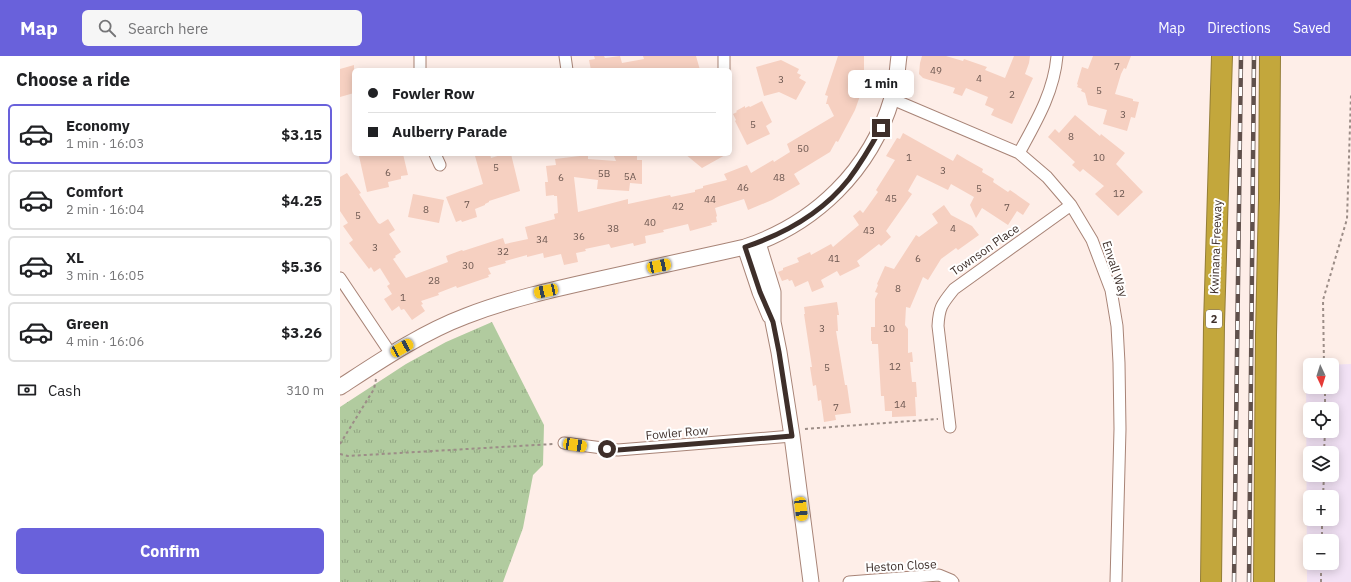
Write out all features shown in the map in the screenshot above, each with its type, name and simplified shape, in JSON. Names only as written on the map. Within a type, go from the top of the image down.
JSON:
[{"type":"highway","name":"Kwinana Freeway","points":[[1211,582],[1214,324],[1222,56]]},
{"type":"highway","points":[[1264,582],[1270,56]]},
{"type":"highway","points":[[1269,198],[1279,56]]},
{"type":"main road","points":[[340,387],[391,354],[426,334],[464,316],[512,299],[532,294],[752,245],[797,224],[817,210],[848,181],[872,145],[881,128],[892,99],[899,56]]},
{"type":"main road","points":[[752,245],[772,292],[773,322],[792,436],[811,582]]},
{"type":"street","points":[[420,56],[420,68]]},
{"type":"street","points":[[565,56],[567,68]]},
{"type":"street","points":[[724,56],[724,68]]},
{"type":"street","points":[[1019,153],[1047,98],[1054,76],[1057,56]]},
{"type":"street","name":"Envall Way","points":[[892,99],[1019,153],[1047,177],[1071,205],[1092,240],[1111,290],[1117,326],[1120,363],[1120,429],[1116,582]]},
{"type":"street","points":[[436,156],[440,165]]},
{"type":"street","name":"Townson Place","points":[[950,423],[938,326],[938,315],[942,304],[954,288],[1071,205]]},
{"type":"street","points":[[340,278],[391,354]]},
{"type":"street","name":"Fowler Row","points":[[564,444],[618,450],[792,436]]},
{"type":"street","name":"Heston Close","points":[[849,582],[939,575],[953,582]]},
{"type":"path","points":[[1324,358],[1323,300],[1348,219],[1351,95]]},
{"type":"path","points":[[340,444],[374,389],[376,375]]},
{"type":"path","points":[[792,436],[802,430],[950,423]]},
{"type":"path","points":[[340,454],[348,456],[564,444]]},
{"type":"path","points":[[1321,570],[1321,582]]},
{"type":"shaded area","points":[[1339,364],[1351,364],[1351,582],[1307,582],[1307,570],[1339,570],[1339,534],[1307,534],[1307,526],[1339,526],[1339,490],[1307,490],[1307,482],[1339,482],[1339,446],[1306,446],[1306,438],[1339,438],[1339,402],[1306,402],[1306,394],[1339,394]]},
{"type":"green space","points":[[492,322],[544,425],[543,465],[533,475],[523,528],[503,582],[340,582],[340,407],[406,364],[446,342]]},
{"type":"building","points":[[594,56],[604,56],[605,58],[620,56],[622,63],[644,59],[643,56],[696,56],[699,68],[591,68],[589,60],[595,59]]},
{"type":"building","points":[[838,56],[864,56],[863,80],[868,81],[864,94],[861,93],[855,110],[838,142],[836,141],[830,152],[794,174],[800,184],[772,200],[748,210],[744,199],[715,208],[717,222],[711,223],[712,225],[690,231],[688,224],[663,230],[664,232],[645,236],[646,243],[634,246],[633,243],[611,248],[609,244],[585,249],[586,251],[576,253],[578,262],[564,265],[561,254],[544,258],[543,253],[527,257],[527,255],[505,261],[506,263],[488,268],[491,274],[488,275],[489,277],[457,288],[456,286],[438,293],[439,295],[421,301],[423,304],[421,305],[425,311],[412,320],[404,309],[401,310],[399,306],[392,311],[384,299],[392,294],[387,286],[390,284],[380,268],[374,272],[371,267],[369,269],[349,243],[353,240],[343,226],[348,223],[340,211],[340,177],[347,173],[361,193],[359,194],[378,223],[380,224],[388,219],[395,230],[389,234],[401,252],[393,259],[406,278],[448,262],[446,256],[462,250],[463,251],[503,238],[505,244],[528,239],[525,227],[555,219],[554,214],[558,213],[557,196],[546,196],[545,182],[548,182],[546,166],[556,165],[555,159],[588,156],[588,159],[616,161],[614,156],[637,156],[637,160],[642,160],[642,184],[630,183],[629,191],[597,189],[598,180],[574,177],[578,212],[628,199],[628,204],[670,195],[671,197],[695,192],[695,190],[703,188],[703,186],[727,180],[724,174],[747,165],[751,173],[773,160],[774,162],[790,152],[787,144],[834,116],[828,104],[826,104],[828,96],[825,95]]},
{"type":"building","points":[[922,56],[946,56],[963,61],[964,59],[987,67],[985,70],[1005,78],[1014,56],[1030,56],[1025,74],[1033,78],[1012,124],[991,115],[994,109],[985,105],[988,97],[966,88],[962,96],[953,93],[955,88],[923,78],[919,74]]},
{"type":"building","points":[[1093,56],[1131,56],[1126,69],[1124,68],[1121,74],[1115,94],[1139,102],[1135,118],[1131,117],[1127,131],[1103,124],[1107,110],[1088,105],[1085,93],[1081,91],[1082,89],[1077,87],[1082,67],[1088,69]]},
{"type":"building","points":[[781,60],[799,69],[797,73],[801,75],[799,78],[806,82],[796,100],[779,92],[764,96],[756,67]]},
{"type":"building","points":[[354,65],[354,68],[352,68],[352,94],[340,97],[340,69]]},
{"type":"building","points":[[762,101],[772,122],[766,126],[770,134],[747,145],[733,114],[745,106],[745,108],[750,107]]},
{"type":"building","points":[[1075,115],[1100,136],[1101,134],[1125,153],[1116,164],[1143,192],[1118,216],[1095,194],[1104,186],[1083,169],[1080,172],[1072,165],[1075,162],[1048,137],[1055,129],[1059,133]]},
{"type":"building","points":[[903,133],[953,161],[957,154],[983,169],[982,172],[994,179],[993,182],[1008,192],[1010,190],[1030,204],[1023,215],[1017,211],[1008,225],[982,208],[976,218],[970,205],[974,197],[951,184],[948,190],[917,175],[908,191],[912,194],[886,231],[891,237],[881,246],[879,244],[857,261],[860,266],[840,276],[837,271],[821,280],[824,287],[812,292],[808,281],[795,287],[792,280],[789,281],[788,279],[782,281],[778,272],[783,270],[783,268],[799,262],[797,258],[810,252],[811,255],[831,244],[833,247],[859,225],[853,216],[860,210],[863,213],[878,192],[876,190],[895,160],[886,156],[897,138],[900,139]]},
{"type":"building","points":[[359,156],[403,156],[408,175],[401,176],[401,179],[388,182],[389,187],[367,192]]},
{"type":"building","points":[[475,156],[490,156],[491,158],[498,156],[511,156],[520,191],[489,201],[485,205],[475,209],[477,217],[462,222],[461,220],[456,222],[446,197],[483,184]]},
{"type":"building","points":[[687,156],[723,156],[702,168]]},
{"type":"building","points":[[413,194],[444,200],[439,223],[408,217]]},
{"type":"building","points":[[944,205],[951,215],[972,226],[979,235],[958,250],[956,248],[941,259],[928,280],[923,277],[910,308],[906,307],[905,325],[908,329],[908,353],[912,352],[913,362],[910,362],[912,382],[916,382],[916,416],[892,417],[892,411],[885,411],[884,396],[881,396],[878,344],[872,344],[871,341],[871,327],[875,327],[875,299],[878,293],[875,292],[885,266],[894,269],[916,235],[919,237],[938,223],[932,214]]},
{"type":"building","points":[[837,302],[839,315],[837,315],[838,331],[836,331],[851,413],[835,415],[836,420],[824,422],[821,400],[818,401],[816,385],[813,386],[804,307]]},
{"type":"railway","points":[[1234,582],[1241,56]]},
{"type":"railway","points":[[1249,582],[1254,56]]},
{"type":"route","points":[[607,449],[618,450],[678,446],[792,436],[773,322],[760,292],[745,247],[758,243],[797,224],[817,210],[848,181],[872,145],[881,128]]}]
